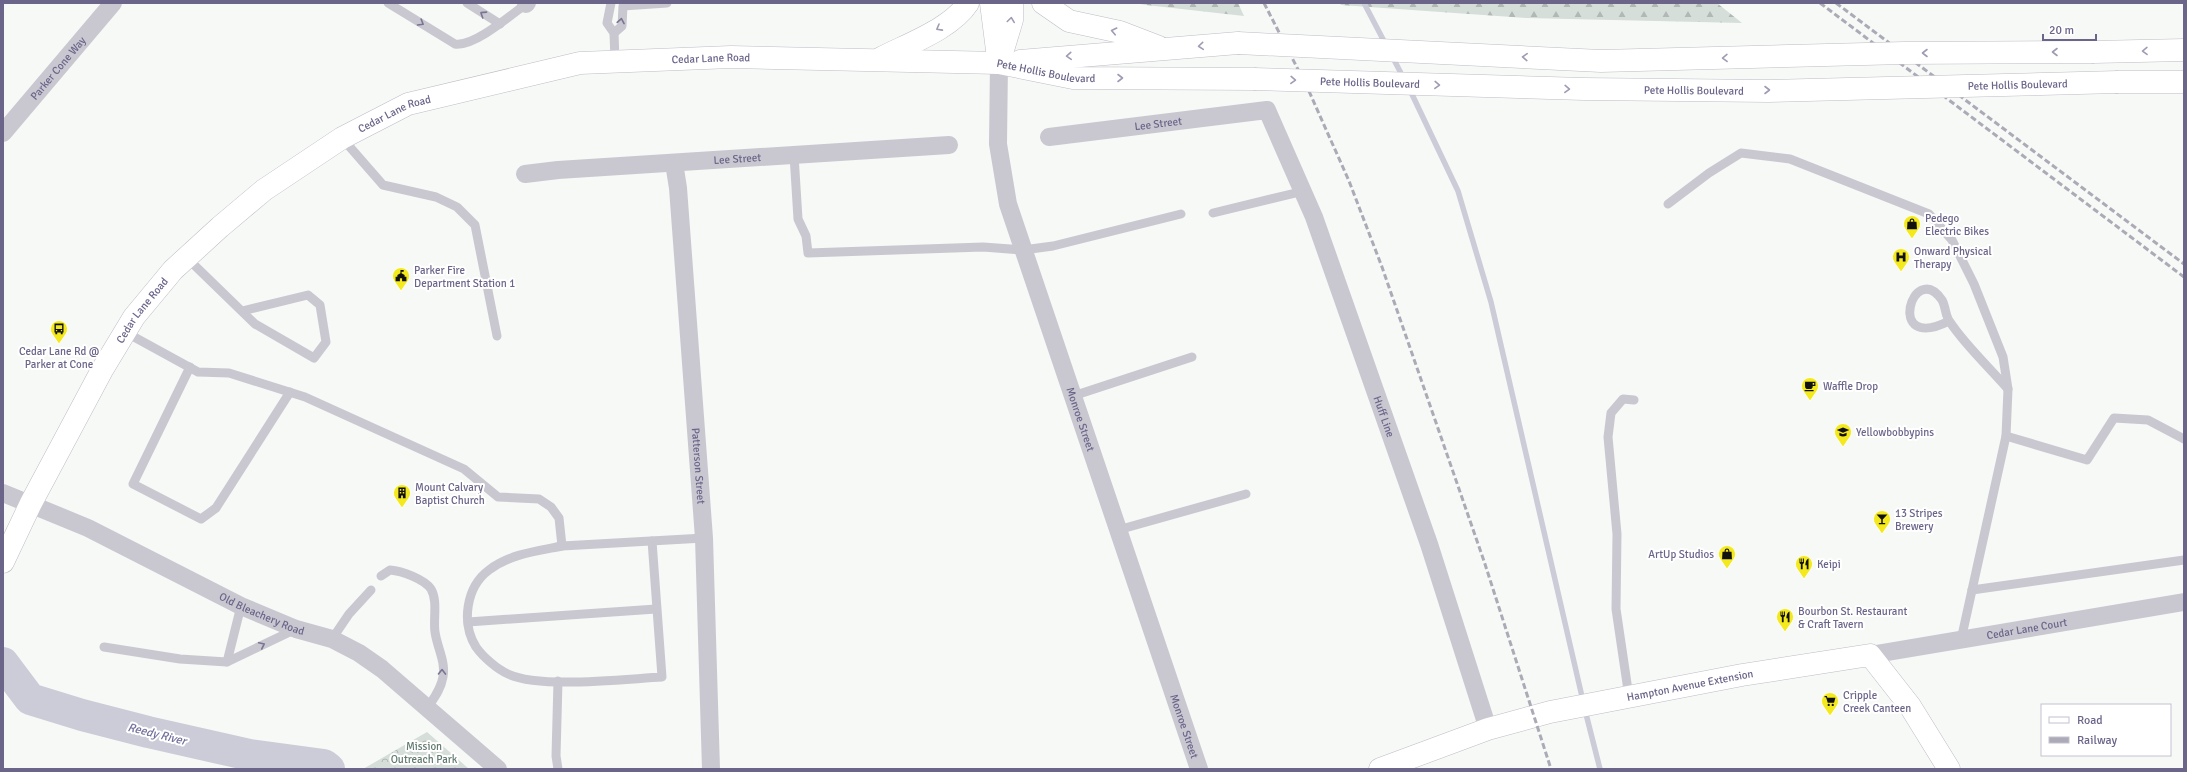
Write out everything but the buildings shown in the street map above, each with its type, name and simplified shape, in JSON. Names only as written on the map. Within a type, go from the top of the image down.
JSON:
[{"type":"main road","points":[[878,60],[942,27],[960,14],[968,3]]},
{"type":"main road","points":[[991,3],[999,63]]},
{"type":"main road","points":[[999,63],[1012,20],[1012,3]]},
{"type":"main road","points":[[1043,3],[1069,21],[1120,32],[1164,49]]},
{"type":"main road","name":"Pete Hollis Boulevard","points":[[999,63],[1238,43],[1601,61],[1904,53],[2184,50]]},
{"type":"main road","name":"Cedar Lane Road","points":[[3,562],[31,503],[102,370],[134,317],[174,270],[220,226],[264,190],[342,138],[408,104],[580,63],[731,57],[999,63]]},
{"type":"main road","name":"Pete Hollis Boulevard","points":[[999,63],[1073,78],[1254,79],[1584,89],[1760,90],[2118,82],[2184,82]]},
{"type":"main road","points":[[1870,655],[1910,706],[1949,769]]},
{"type":"main road","name":"Hampton Avenue Extension","points":[[1380,769],[1488,729],[1550,712],[1870,655]]},
{"type":"street","name":"Parker Cone Way","points":[[3,133],[113,3]]},
{"type":"street","name":"Monroe Street","points":[[999,63],[998,144],[1008,204],[1199,769]]},
{"type":"street","name":"Lee Street","points":[[1049,137],[1268,110]]},
{"type":"street","name":"Huff Line","points":[[1268,110],[1304,191],[1429,544],[1488,729]]},
{"type":"street","name":"Lee Street","points":[[525,174],[949,145]]},
{"type":"street","name":"Patterson Street","points":[[674,163],[687,305],[704,538],[711,769]]},
{"type":"street","name":"Old Bleachery Road","points":[[3,493],[31,503],[88,528],[241,606],[296,629],[332,638],[359,653],[382,669],[428,707],[498,769]]},
{"type":"street","name":"Cedar Lane Court","points":[[1870,655],[2184,602]]},
{"type":"lane","points":[[388,3],[455,44],[460,45],[476,38],[500,24],[526,3]]},
{"type":"lane","points":[[467,3],[500,24]]},
{"type":"lane","points":[[611,3],[607,23],[614,33],[615,61]]},
{"type":"lane","points":[[614,33],[622,26],[623,6],[668,3]]},
{"type":"lane","points":[[342,138],[383,185],[436,198],[457,207],[475,225],[497,336]]},
{"type":"lane","points":[[1668,204],[1710,173],[1741,153],[1790,159],[1929,214],[1952,240],[1974,284],[2003,357],[2008,389],[2006,436],[1961,640]]},
{"type":"lane","points":[[794,155],[798,219],[806,236],[808,253],[983,247],[1023,250],[1053,246],[1181,214]]},
{"type":"lane","points":[[1213,213],[1304,191]]},
{"type":"lane","points":[[187,258],[255,324],[314,358],[326,342],[320,305],[308,295],[242,311]]},
{"type":"lane","points":[[1948,321],[1936,328],[1922,327],[1913,323],[1909,315],[1909,305],[1914,295],[1922,290],[1930,290],[1938,295],[1945,305],[1948,321],[2008,389]]},
{"type":"lane","points":[[125,332],[198,372],[228,373],[305,397],[464,468],[498,497],[539,499],[552,507],[559,518],[562,546]]},
{"type":"lane","points":[[1073,396],[1192,357]]},
{"type":"lane","points":[[190,367],[133,484],[201,519],[216,508],[290,392]]},
{"type":"lane","points":[[1629,697],[1616,610],[1617,534],[1608,437],[1611,413],[1623,399],[1634,400]]},
{"type":"lane","points":[[2006,436],[2087,460],[2114,418],[2148,420],[2184,440]]},
{"type":"lane","points":[[1118,530],[1246,494]]},
{"type":"lane","points":[[652,541],[662,678],[539,682],[509,674],[494,664],[476,647],[468,622],[471,592],[488,570],[518,554],[562,546],[704,538]]},
{"type":"lane","points":[[1972,590],[2184,560]]},
{"type":"lane","points":[[381,576],[390,570],[396,570],[425,583],[431,590],[434,602],[435,633],[442,661],[443,677],[438,692],[428,707]]},
{"type":"lane","points":[[332,638],[371,590]]},
{"type":"lane","points":[[227,662],[241,606]]},
{"type":"lane","points":[[468,622],[656,609]]},
{"type":"lane","points":[[104,647],[180,659],[227,662],[296,629]]},
{"type":"lane","points":[[558,682],[558,769]]},
{"type":"green space","points":[[1134,3],[1238,3],[1244,16],[1146,5]]},
{"type":"green space","points":[[1340,3],[1717,3],[1742,23],[1526,18],[1341,5]]},
{"type":"green space","name":"Mission Outreach Park","points":[[427,732],[469,769],[363,769]]},
{"type":"waterway","points":[[1364,3],[1386,45]]},
{"type":"waterway","points":[[1392,56],[1404,79]]},
{"type":"waterway","points":[[1409,88],[1458,191],[1491,302],[1583,701]]},
{"type":"waterway","name":"Reedy River","points":[[3,663],[30,699],[82,715],[148,732],[250,755],[324,765],[329,769]]},
{"type":"waterway","points":[[1585,710],[1600,769]]},
{"type":"railway","points":[[1264,3],[1308,89],[1349,181],[1382,267],[1484,561],[1551,769]]},
{"type":"railway","points":[[1820,3],[2184,277]]},
{"type":"railway","points":[[1836,3],[2184,264]]},
{"type":"place","name":"Pedego Electric Bikes","points":[[1912,239]]},
{"type":"place","name":"Onward Physical Therapy","points":[[1901,272]]},
{"type":"place","name":"Parker Fire Department Station 1","points":[[401,291]]},
{"type":"place","name":"Cedar Lane Rd @ Parker at Cone","points":[[59,344]]},
{"type":"place","name":"Waffle Drop","points":[[1810,401]]},
{"type":"place","name":"Yellowbobbypins","points":[[1843,447]]},
{"type":"place","name":"Mount Calvary Baptist Church","points":[[402,508]]},
{"type":"place","name":"13 Stripes Brewery","points":[[1882,534]]},
{"type":"place","name":"ArtUp Studios","points":[[1727,569]]},
{"type":"place","name":"Keipi","points":[[1804,579]]},
{"type":"place","name":"Bourbon St. Restaurant & Craft Tavern","points":[[1785,632]]},
{"type":"place","name":"Cripple Creek Canteen","points":[[1830,716]]}]
